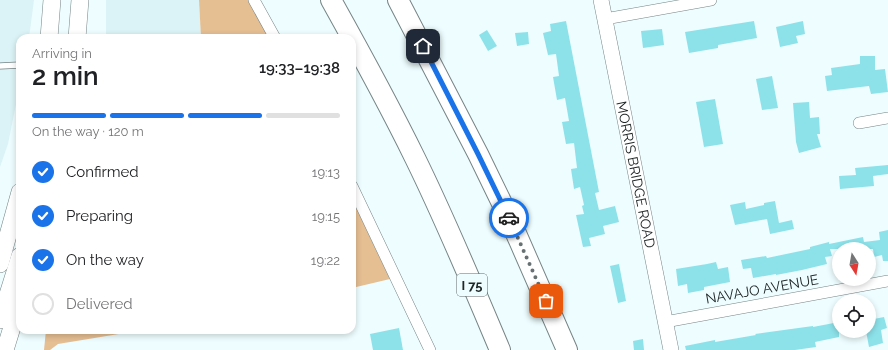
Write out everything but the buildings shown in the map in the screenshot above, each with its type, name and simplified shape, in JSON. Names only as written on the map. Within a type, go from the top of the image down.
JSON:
[{"type":"highway","name":"I 75","points":[[332,0],[350,34]]},
{"type":"highway","points":[[398,0],[478,154],[514,229],[567,350]]},
{"type":"highway","name":"I 75","points":[[356,44],[415,159],[456,246],[500,350]]},
{"type":"main road","points":[[49,34],[52,0]]},
{"type":"main road","points":[[77,34],[80,0]]},
{"type":"main road","points":[[0,264],[16,206]]},
{"type":"main road","points":[[0,320],[16,270]]},
{"type":"main road","points":[[5,350],[16,314]]},
{"type":"street","points":[[254,0],[273,34]]},
{"type":"street","name":"MORRIS BRIDGE ROAD","points":[[601,0],[671,350]]},
{"type":"street","points":[[605,19],[711,0]]},
{"type":"street","points":[[858,123],[888,118]]},
{"type":"street","points":[[356,194],[430,350]]},
{"type":"street","name":"NAVAJO AVENUE","points":[[665,322],[888,281]]},
{"type":"lane","points":[[0,66],[16,65]]},
{"type":"shaded area","points":[[0,0],[34,0],[30,34],[16,34],[16,104],[8,144],[0,167]]},
{"type":"shaded area","points":[[106,0],[199,0],[201,34],[106,34]]},
{"type":"shaded area","points":[[199,0],[248,0],[267,34],[201,34]]},
{"type":"shaded area","points":[[356,207],[390,279],[356,287]]},
{"type":"shaded area","points":[[46,334],[119,334],[58,344],[50,350],[44,350]]},
{"type":"way so far","points":[[509,218],[546,301]]},
{"type":"route","points":[[423,46],[509,218]]}]
